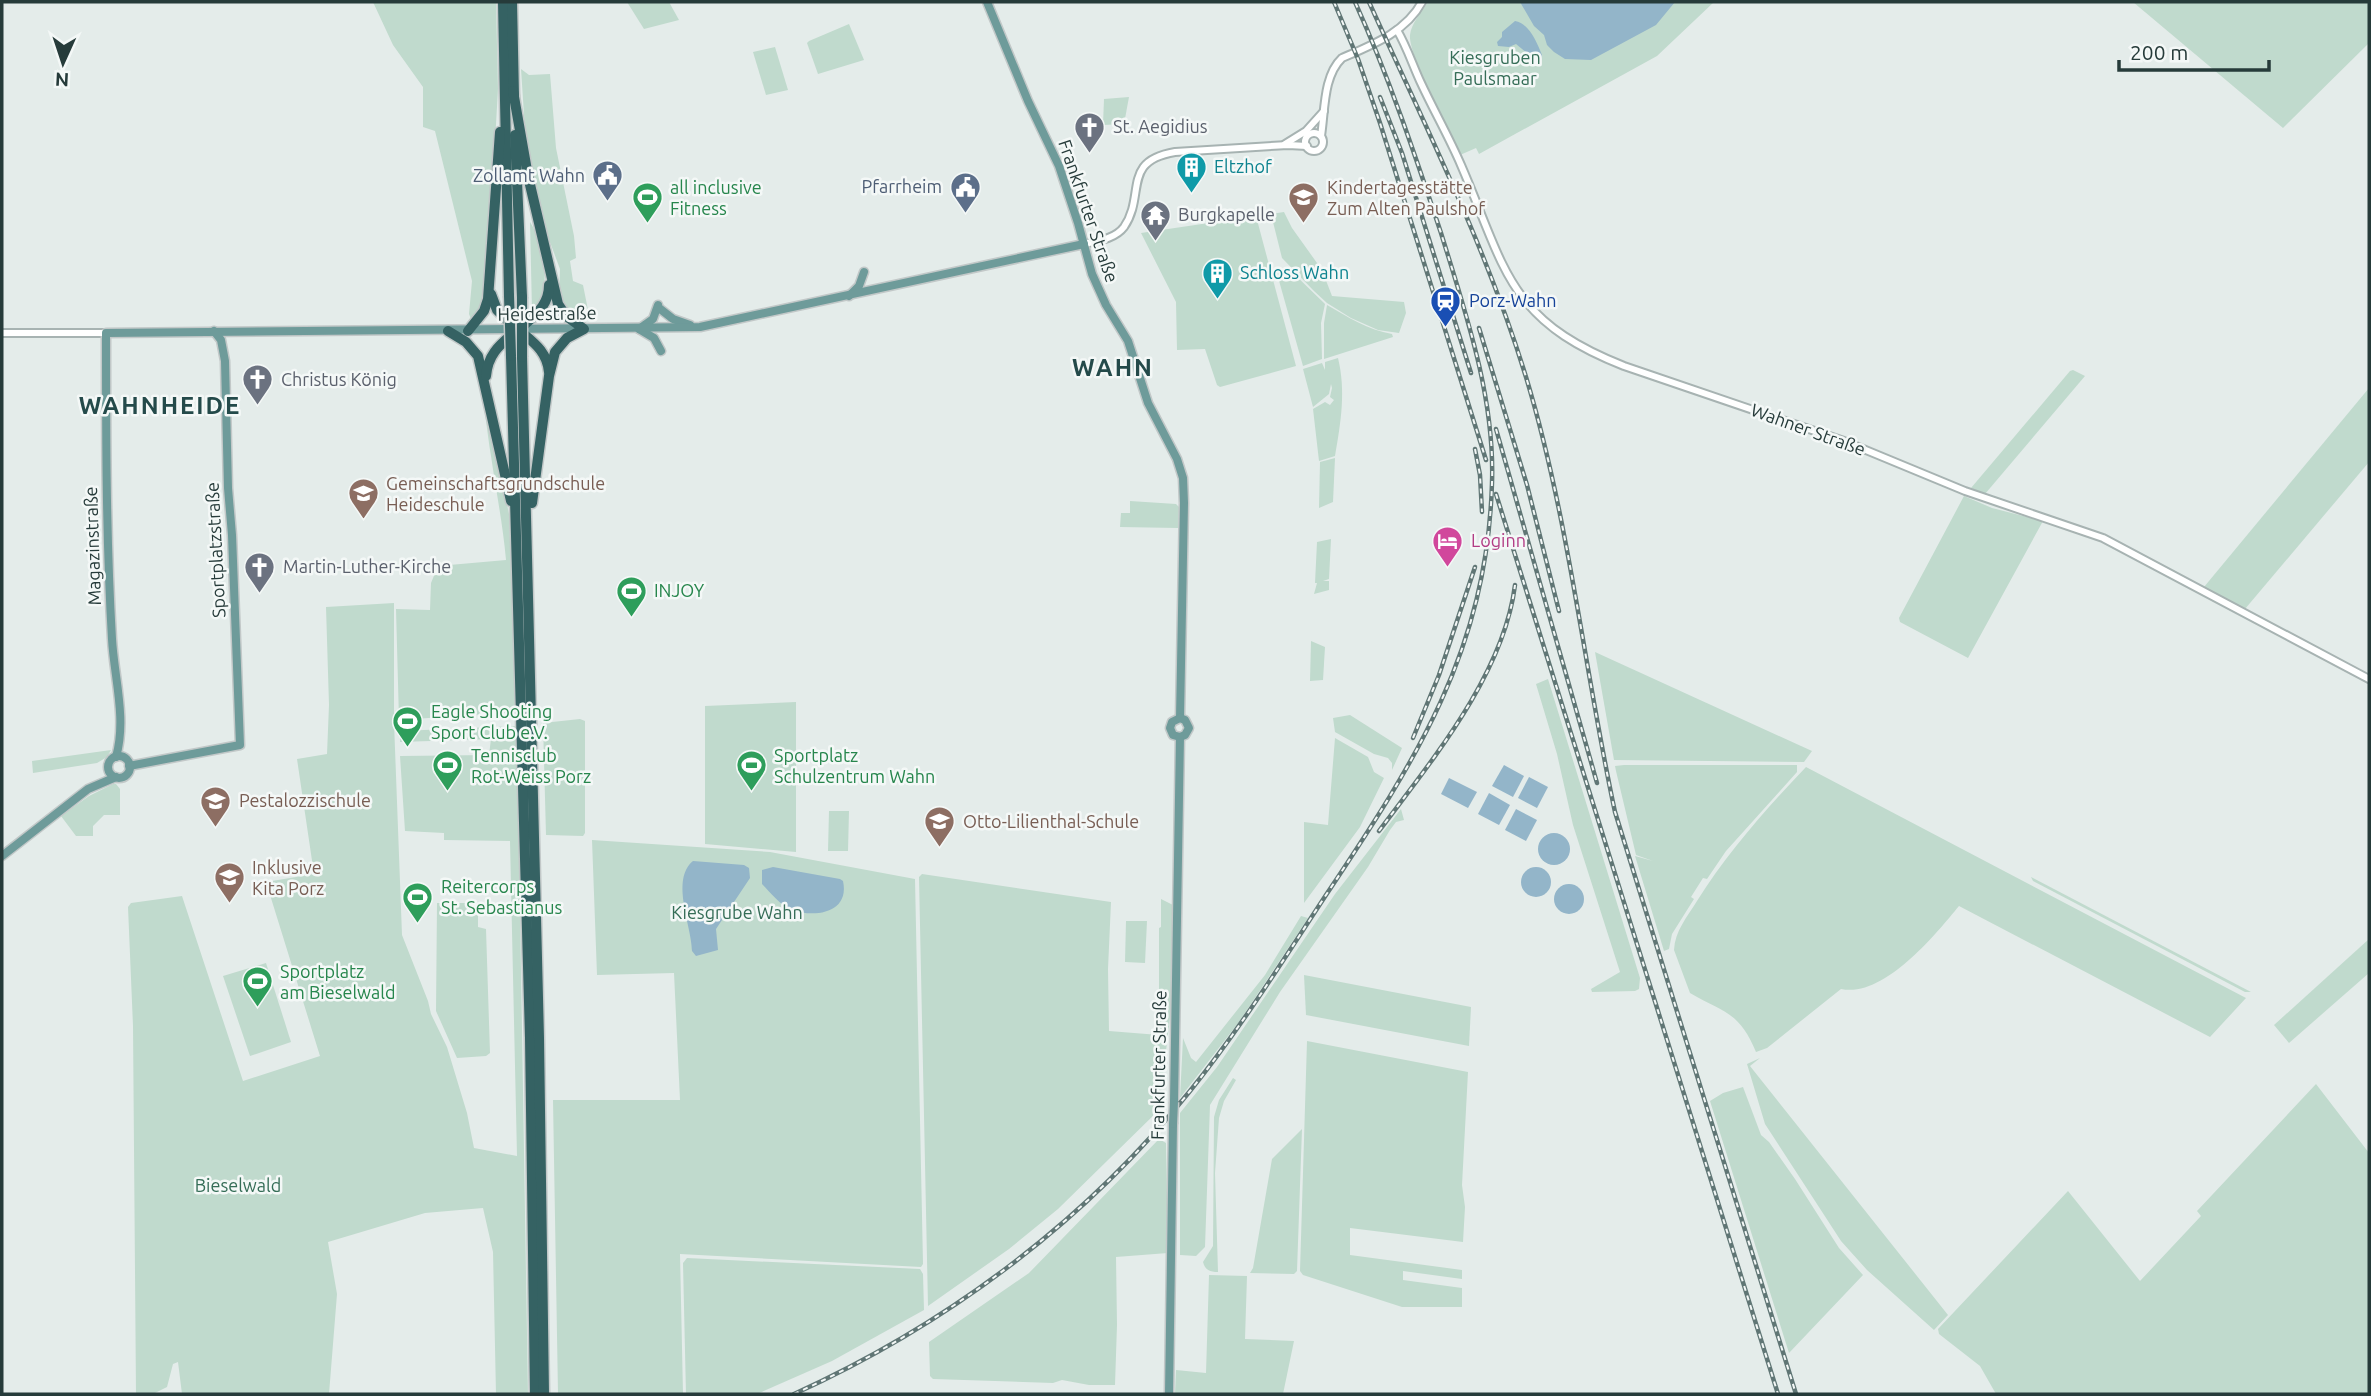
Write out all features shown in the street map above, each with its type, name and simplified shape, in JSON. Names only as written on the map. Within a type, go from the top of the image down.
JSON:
[{"type":"highway","points":[[503,2],[517,559],[526,705]]},
{"type":"highway","points":[[512,2],[527,528],[526,729],[535,1394]]},
{"type":"highway","points":[[468,331],[484,311],[489,283],[504,75]]},
{"type":"highway","points":[[513,91],[549,275],[558,304],[566,316],[584,329],[567,338],[555,352],[549,376],[527,528]]},
{"type":"highway","points":[[485,380],[487,363],[493,352],[544,306],[549,293],[549,275]]},
{"type":"highway","points":[[489,283],[492,301],[497,310],[542,351],[548,362],[549,376]]},
{"type":"highway","points":[[448,331],[472,347],[478,356],[510,494],[517,559]]},
{"type":"highway","points":[[526,729],[544,1394]]},
{"type":"main road","name":"Frankfurter Straße","points":[[987,2],[1028,101],[1059,166],[1098,290],[1128,341],[1145,396],[1177,459],[1183,478],[1180,718]]},
{"type":"main road","name":"Heidestraße","points":[[106,333],[700,327],[1084,244]]},
{"type":"main road","points":[[849,296],[859,286],[864,272]]},
{"type":"main road","points":[[661,351],[654,338],[639,328],[653,318],[658,306],[673,319],[700,327]]},
{"type":"main road","points":[[214,331],[221,340],[224,354]]},
{"type":"main road","points":[[224,354],[228,337],[234,331]]},
{"type":"main road","name":"Magazinstraße","points":[[106,333],[108,554],[121,736],[113,759]]},
{"type":"main road","name":"Sportplatzstraße","points":[[129,766],[240,746],[224,354]]},
{"type":"main road","points":[[1180,718],[1185,720],[1189,728],[1185,735],[1180,737],[1173,735],[1170,728],[1172,722],[1180,718]]},
{"type":"main road","name":"Frankfurter Straße","points":[[1169,1394],[1180,737]]},
{"type":"main road","points":[[2,856],[88,789],[113,759],[124,757],[129,766],[125,776],[88,789]]},
{"type":"main road","points":[[113,759],[109,771],[116,777]]},
{"type":"street","points":[[1306,142],[1313,150],[1320,148],[1328,80],[1335,64],[1398,30],[1422,2]]},
{"type":"street","name":"Wahner Straße","points":[[1398,30],[1461,165],[1504,269],[1523,299],[1562,336],[1600,357],[1624,366],[1844,441],[1965,491],[2103,538],[2369,679]]},
{"type":"street","points":[[1084,244],[1111,237],[1124,227],[1143,168],[1158,156],[1175,152],[1306,142],[1325,114]]},
{"type":"street","points":[[1286,145],[1325,114]]},
{"type":"street","points":[[1312,133],[1321,136]]},
{"type":"street","name":"Heidestraße","points":[[2,333],[106,333]]},
{"type":"green space","points":[[373,2],[496,2],[498,89],[487,283],[484,303],[475,319],[471,319],[469,314],[472,281],[435,131],[423,127],[423,87],[393,45]]},
{"type":"green space","points":[[627,2],[669,2],[679,20],[644,29]]},
{"type":"green space","name":"Kiesgruben Paulsmaar","points":[[1428,2],[1714,2],[1657,56],[1479,154],[1476,148],[1460,155],[1430,94],[1411,45],[1412,26]]},
{"type":"green space","points":[[2133,2],[2369,2],[2369,43],[2283,128]]},
{"type":"green space","points":[[849,24],[864,60],[818,74],[807,43]]},
{"type":"green space","points":[[775,47],[788,90],[766,95],[753,52]]},
{"type":"green space","points":[[521,69],[529,75],[550,74],[556,148],[574,236],[576,258],[570,261],[573,281],[583,285],[588,310],[567,312],[559,298],[560,269],[541,218],[526,145]]},
{"type":"green space","points":[[1129,97],[1124,124],[1103,125],[1104,99]]},
{"type":"green space","points":[[1284,212],[1322,270],[1332,296],[1404,302],[1406,313],[1399,333],[1378,330],[1327,303],[1282,258],[1271,214]]},
{"type":"green space","points":[[1256,216],[1296,366],[1220,387],[1205,349],[1177,350],[1176,302],[1141,233]]},
{"type":"green space","points":[[530,222],[540,243],[545,280],[539,302],[532,311]]},
{"type":"green space","points":[[1276,270],[1290,270],[1325,304],[1321,323],[1322,359],[1303,366]]},
{"type":"green space","points":[[1327,305],[1366,326],[1392,334],[1393,337],[1324,359]]},
{"type":"green space","points":[[467,345],[474,353],[480,369],[509,514],[516,712],[399,720],[396,609],[430,610],[431,583],[438,566],[506,560],[483,399],[477,371]]},
{"type":"green space","points":[[1338,358],[1342,395],[1335,456],[1319,461],[1313,409],[1325,402],[1330,405],[1334,400],[1330,397],[1332,388],[1331,384],[1329,394],[1313,407],[1303,369],[1322,363],[1325,370],[1325,362]]},
{"type":"green space","points":[[2070,371],[2085,376],[1985,494],[1971,488]]},
{"type":"green space","points":[[2369,388],[2369,462],[2245,609],[2204,587]]},
{"type":"green space","points":[[1335,458],[1333,502],[1319,508],[1320,462]]},
{"type":"green space","points":[[1964,496],[1992,508],[2043,521],[1968,658],[1900,622],[1899,618]]},
{"type":"green space","points":[[1130,501],[1176,504],[1179,507],[1178,528],[1120,527],[1121,513],[1130,513]]},
{"type":"green space","points":[[1331,539],[1329,579],[1323,581],[1329,581],[1329,590],[1314,594],[1317,583],[1317,542]]},
{"type":"green space","name":"Bieselwald","points":[[394,603],[394,722],[402,935],[431,1014],[447,1047],[467,1113],[474,1148],[517,1156],[510,841],[444,840],[444,833],[405,831],[400,756],[489,755],[491,739],[400,742],[401,731],[517,726],[528,1394],[496,1394],[493,1252],[483,1208],[425,1213],[328,1242],[337,1294],[329,1394],[182,1394],[178,1362],[173,1364],[167,1387],[153,1394],[136,1394],[133,1026],[128,907],[131,903],[182,896],[243,1081],[320,1056],[266,882],[314,874],[297,759],[327,754],[329,705],[326,607]]},
{"type":"green space","points":[[1311,641],[1325,647],[1323,680],[1310,681]]},
{"type":"green space","points":[[1595,652],[1812,751],[1804,762],[1614,760]]},
{"type":"green space","points":[[1548,679],[1640,978],[1639,989],[1635,991],[1592,992],[1591,989],[1620,972],[1573,825],[1557,754],[1536,684]]},
{"type":"green space","name":"Sportplatz Schulzentrum Wahn","points":[[796,702],[796,852],[705,844],[705,706]]},
{"type":"green space","points":[[1350,715],[1402,748],[1392,770],[1392,763],[1388,758],[1374,754],[1335,732],[1333,718]]},
{"type":"green space","points":[[580,719],[585,721],[585,833],[583,836],[546,835],[543,723]]},
{"type":"green space","points":[[1335,738],[1368,757],[1374,772],[1384,778],[1360,827],[1304,903],[1304,822],[1328,825]]},
{"type":"green space","points":[[111,750],[107,757],[97,763],[33,773],[32,761]]},
{"type":"green space","points":[[1797,765],[1797,772],[1726,851],[1707,879],[1703,878],[1691,897],[1694,899],[1672,934],[1669,949],[1664,951],[1635,856],[1653,861],[1636,855],[1616,771],[1615,766]]},
{"type":"green space","points":[[1806,767],[2246,998],[2210,1037],[1959,906],[1907,962],[1891,974],[1874,984],[1857,989],[1841,989],[1767,1048],[1756,1052],[1737,1021],[1690,993],[1674,950],[1675,943],[1679,930],[1721,865]]},
{"type":"green space","points":[[113,784],[120,789],[120,815],[104,815],[93,826],[93,836],[76,836],[61,816],[89,796]]},
{"type":"green space","points":[[1401,809],[1404,820],[1396,822],[1390,830],[1368,867],[1280,992],[1210,1105],[1205,1247],[1196,1256],[1180,1255],[1180,1113],[1217,1067],[1335,894]]},
{"type":"green space","points":[[829,811],[849,811],[848,851],[828,851]]},
{"type":"green space","name":"Kiesgrube Wahn","points":[[592,840],[770,852],[915,879],[923,1264],[921,1267],[680,1254],[683,1394],[558,1394],[553,1100],[680,1100],[674,973],[597,975]]},
{"type":"green space","points":[[922,874],[1111,902],[1109,1031],[1159,1035],[1161,899],[1173,905],[1171,1009],[1159,1110],[1058,1209],[1009,1249],[928,1306],[919,877]]},
{"type":"green space","points":[[2031,877],[2251,992],[2245,992],[2033,881]]},
{"type":"green space","points":[[437,903],[478,903],[478,927],[486,929],[490,1053],[486,1056],[457,1058],[436,1011]]},
{"type":"green space","points":[[1301,916],[1308,918],[1239,1022],[1180,1098],[1183,1038],[1191,1058],[1196,1062],[1265,975]]},
{"type":"green space","points":[[1126,921],[1147,921],[1145,963],[1125,962]]},
{"type":"green space","points":[[2369,939],[2369,973],[2289,1043],[2274,1025]]},
{"type":"green space","name":"Sportplatz am Bieselwald","points":[[266,963],[291,1042],[250,1056],[223,976]]},
{"type":"green space","points":[[1304,975],[1471,1007],[1469,1046],[1306,1015]]},
{"type":"green space","points":[[1307,1041],[1468,1072],[1462,1185],[1465,1207],[1463,1242],[1350,1228],[1350,1255],[1462,1270],[1462,1279],[1403,1271],[1403,1280],[1462,1288],[1462,1307],[1402,1307],[1303,1275],[1300,1271]]},
{"type":"green space","points":[[1760,1058],[1750,1066],[1948,1315],[1934,1330],[1867,1270],[1841,1241],[1765,1124],[1747,1064]]},
{"type":"green space","points":[[1233,1078],[1236,1080],[1224,1101],[1219,1118],[1215,1173],[1218,1272],[1215,1272],[1207,1269],[1203,1262],[1213,1246],[1214,1117],[1219,1100]]},
{"type":"green space","points":[[2316,1084],[2369,1153],[2369,1394],[1996,1394],[1980,1366],[1939,1334],[1938,1329],[2068,1191],[2140,1281],[2201,1216],[2197,1211]]},
{"type":"green space","points":[[1743,1087],[1761,1135],[1795,1179],[1839,1248],[1863,1275],[1789,1353],[1710,1101],[1723,1093]]},
{"type":"green space","points":[[1302,1129],[1297,1271],[1294,1274],[1250,1273],[1272,1159]]},
{"type":"green space","points":[[1159,1139],[1166,1143],[1168,1253],[1116,1257],[1115,1385],[1089,1385],[1062,1380],[1053,1383],[933,1379],[930,1376],[929,1342],[1029,1273]]},
{"type":"green space","points":[[687,1258],[920,1269],[923,1274],[924,1310],[832,1361],[757,1394],[686,1394],[683,1263]]},
{"type":"green space","points":[[1209,1275],[1247,1276],[1245,1339],[1294,1341],[1283,1394],[1175,1394],[1176,1370],[1206,1373]]},
{"type":"water","points":[[1520,2],[1675,2],[1656,25],[1591,60],[1565,59],[1554,52]]},
{"type":"water","points":[[1515,21],[1524,25],[1532,34],[1542,55],[1541,61],[1538,62],[1516,44],[1509,47],[1498,46],[1502,32]]},
{"type":"water","points":[[1504,765],[1524,776],[1513,797],[1492,786]]},
{"type":"water","points":[[1529,777],[1548,787],[1537,808],[1518,798]]},
{"type":"water","points":[[1449,778],[1477,792],[1468,808],[1441,794]]},
{"type":"water","points":[[1489,793],[1510,805],[1499,825],[1478,814]]},
{"type":"water","points":[[1516,809],[1537,820],[1526,841],[1505,830]]},
{"type":"water","points":[[1554,833],[1565,838],[1570,849],[1565,860],[1554,865],[1543,860],[1538,849],[1543,838]]},
{"type":"water","points":[[693,861],[744,865],[749,868],[750,878],[716,929],[718,950],[696,956],[692,951],[683,891],[686,869]]},
{"type":"water","points":[[773,867],[840,879],[843,881],[844,892],[841,900],[836,906],[820,913],[792,910],[762,884],[762,870]]},
{"type":"water","points":[[1536,867],[1547,871],[1551,882],[1547,893],[1536,897],[1525,893],[1521,882],[1525,871]]},
{"type":"water","points":[[1569,884],[1580,888],[1584,899],[1580,910],[1569,914],[1558,910],[1554,899],[1558,888]]},
{"type":"railway","points":[[1334,2],[1358,59],[1380,123],[1486,460]]},
{"type":"railway","points":[[794,1394],[905,1336],[1010,1266],[1105,1184],[1149,1139],[1226,1044],[1359,845],[1417,750],[1461,652],[1477,599],[1487,543],[1492,451],[1484,388],[1469,325],[1441,233],[1390,87],[1355,2]]},
{"type":"railway","points":[[1369,2],[1474,233],[1526,377],[1554,485],[1615,812],[1796,1394]]},
{"type":"railway","points":[[1380,97],[1402,153],[1471,373]]},
{"type":"railway","points":[[1479,328],[1527,485],[1559,611]]},
{"type":"railway","points":[[1496,429],[1597,783]]},
{"type":"railway","points":[[1475,449],[1482,512]]},
{"type":"railway","points":[[1496,494],[1778,1394]]},
{"type":"railway","points":[[1413,738],[1439,675],[1475,567]]},
{"type":"railway","points":[[1379,831],[1463,715],[1481,683],[1497,651],[1515,585]]},
{"type":"place","name":"St. Aegidius","points":[[1090,154]]},
{"type":"place","name":"Eltzhof","points":[[1191,194]]},
{"type":"place","name":"Zollamt Wahn","points":[[608,203]]},
{"type":"place","name":"Pfarrheim","points":[[965,214]]},
{"type":"place","name":"all inclusive Fitness","points":[[647,225]]},
{"type":"place","name":"Kindertagesstätte Zum Alten Paulshof","points":[[1304,225]]},
{"type":"place","name":"Burgkapelle","points":[[1155,242]]},
{"type":"place","name":"Schloss Wahn","points":[[1217,300]]},
{"type":"place","name":"Porz-Wahn","points":[[1446,328]]},
{"type":"place","name":"Christus König","points":[[258,407]]},
{"type":"place","name":"Gemeinschaftsgrundschule Heideschule","points":[[363,521]]},
{"type":"place","name":"Loginn","points":[[1448,568]]},
{"type":"place","name":"Martin-Luther-Kirche","points":[[260,594]]},
{"type":"place","name":"INJOY","points":[[631,618]]},
{"type":"place","name":"Eagle Shooting Sport Club e.V.","points":[[408,749]]},
{"type":"place","name":"Tennisclub Rot-Weiss Porz","points":[[448,793]]},
{"type":"place","name":"Sportplatz Schulzentrum Wahn","points":[[751,793]]},
{"type":"place","name":"Pestalozzischule","points":[[216,828]]},
{"type":"place","name":"Otto-Lilienthal-Schule","points":[[940,849]]},
{"type":"place","name":"Inklusive Kita Porz","points":[[229,905]]},
{"type":"place","name":"Reitercorps St. Sebastianus","points":[[418,924]]},
{"type":"place","name":"Sportplatz am Bieselwald","points":[[257,1009]]},
{"type":"district","name":"WAHN","points":[[1113,368]]},
{"type":"district","name":"WAHNHEIDE","points":[[160,406]]}]
